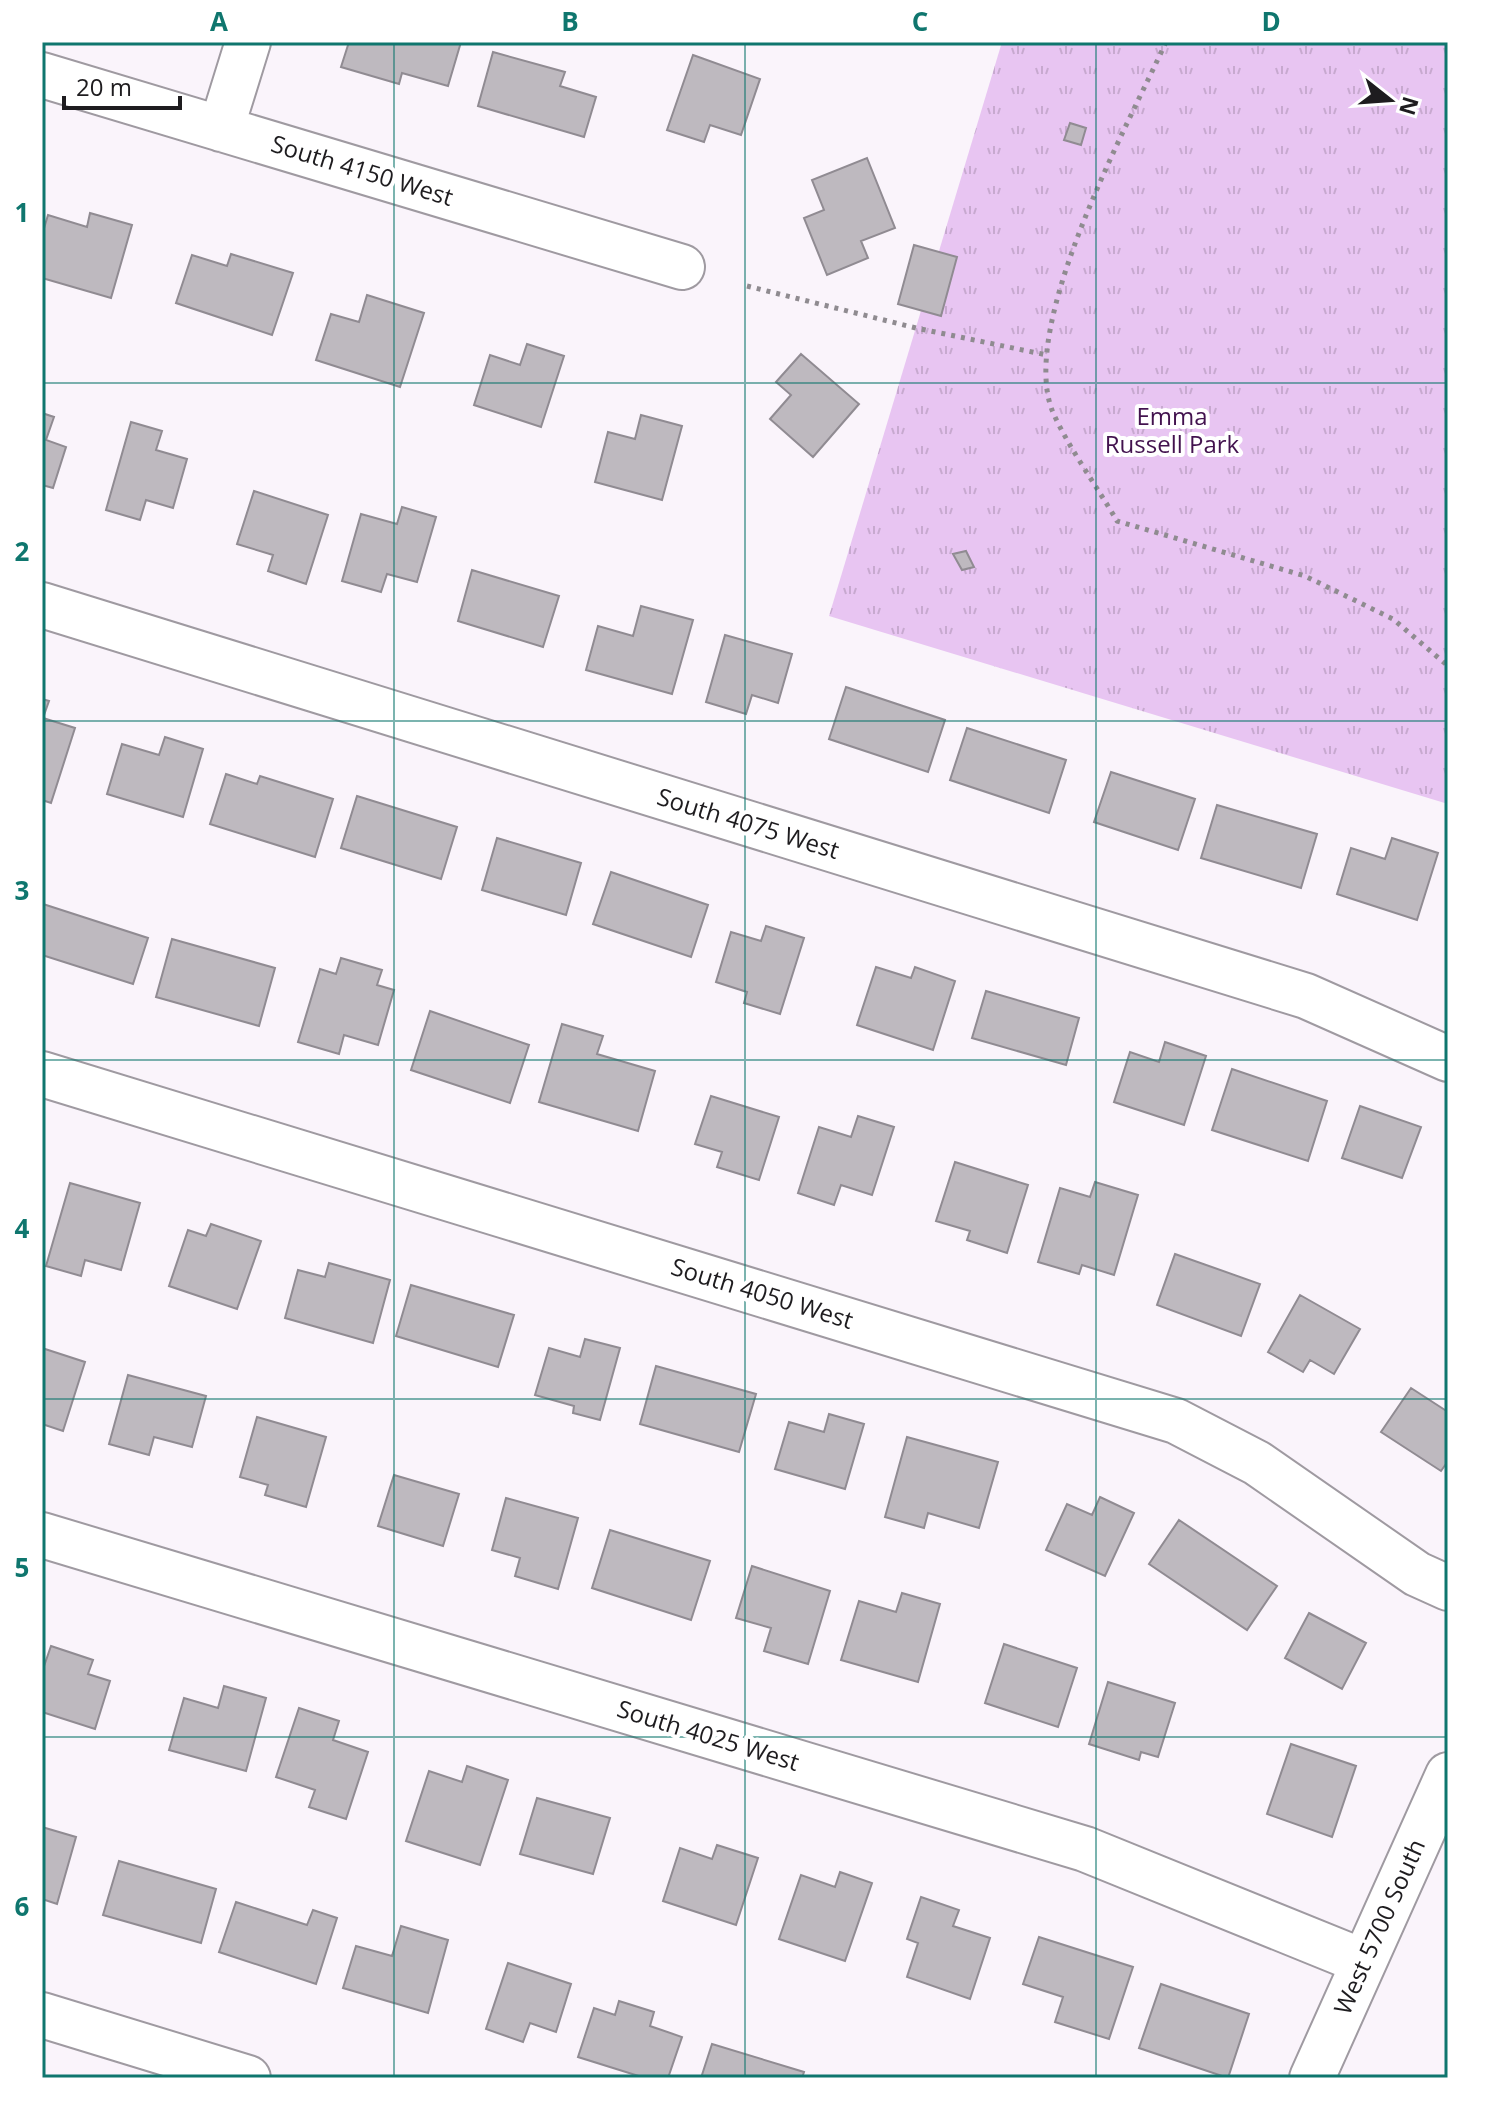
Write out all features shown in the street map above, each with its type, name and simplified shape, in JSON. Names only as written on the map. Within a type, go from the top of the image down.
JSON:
[{"type":"street","points":[[221,129],[248,42]]},
{"type":"street","name":"South 4150 West","points":[[42,75],[682,267]]},
{"type":"street","name":"South 4075 West","points":[[42,605],[1306,996],[1448,1059]]},
{"type":"street","name":"South 4050 West","points":[[42,1074],[1176,1421],[1257,1463],[1417,1574],[1448,1588]]},
{"type":"street","name":"South 4025 West","points":[[42,1535],[1085,1849],[1364,1962]]},
{"type":"street","name":"West 5700 South","points":[[1312,2078],[1448,1775]]},
{"type":"street","points":[[42,2015],[248,2078]]},
{"type":"path","points":[[1166,42],[1069,252],[1047,355],[1052,409],[1117,521],[1305,576],[1393,619],[1448,666]]},
{"type":"path","points":[[747,286],[916,328],[1047,355]]},
{"type":"green space","name":"Emma Russell Park","points":[[1002,42],[1448,42],[1448,804],[829,616]]},
{"type":"building","points":[[349,42],[461,42],[448,86],[402,73],[399,84],[341,67]]},
{"type":"building","points":[[493,52],[565,72],[560,86],[596,97],[584,137],[478,106]]},
{"type":"building","points":[[693,55],[760,79],[741,135],[710,125],[704,142],[667,130]]},
{"type":"building","points":[[1070,123],[1086,128],[1081,145],[1064,140]]},
{"type":"building","points":[[867,158],[895,228],[861,241],[868,258],[827,275],[804,218],[824,210],[812,180]]},
{"type":"building","points":[[90,213],[132,225],[111,298],[42,278],[42,235],[48,215],[87,227]]},
{"type":"building","points":[[914,245],[957,257],[941,316],[898,304]]},
{"type":"building","points":[[231,254],[293,273],[272,335],[176,303],[192,255],[227,266]]},
{"type":"building","points":[[367,295],[424,313],[400,387],[316,360],[331,314],[359,322]]},
{"type":"building","points":[[527,344],[564,356],[541,427],[474,405],[490,355],[520,365]]},
{"type":"building","points":[[801,354],[859,404],[813,457],[770,419],[791,395],[776,382]]},
{"type":"building","points":[[42,413],[54,417],[46,440],[66,447],[53,488],[42,485]]},
{"type":"building","points":[[641,415],[682,426],[662,500],[595,482],[608,432],[635,439]]},
{"type":"building","points":[[131,422],[162,431],[156,450],[187,459],[173,508],[146,500],[140,520],[106,510]]},
{"type":"building","points":[[254,491],[328,515],[306,584],[268,571],[273,555],[237,544]]},
{"type":"building","points":[[402,507],[436,517],[417,582],[387,574],[381,592],[342,581],[361,514],[397,524]]},
{"type":"building","points":[[966,551],[974,567],[962,570],[953,554]]},
{"type":"building","points":[[472,570],[559,596],[543,647],[458,621]]},
{"type":"building","points":[[641,606],[693,620],[672,694],[586,670],[598,626],[633,636]]},
{"type":"building","points":[[725,635],[792,654],[778,703],[752,695],[746,714],[706,702]]},
{"type":"building","points":[[846,687],[945,720],[928,772],[829,739]]},
{"type":"building","points":[[42,699],[49,701],[43,718],[75,728],[51,803],[42,800]]},
{"type":"building","points":[[967,728],[1066,760],[1049,813],[950,780]]},
{"type":"building","points":[[165,737],[203,749],[183,817],[107,794],[122,744],[159,755]]},
{"type":"building","points":[[1111,772],[1195,799],[1178,850],[1094,822]]},
{"type":"building","points":[[226,774],[257,784],[260,776],[333,799],[315,857],[210,824]]},
{"type":"building","points":[[357,796],[457,827],[441,879],[341,848]]},
{"type":"building","points":[[1217,805],[1317,834],[1301,888],[1201,858]]},
{"type":"building","points":[[497,838],[581,863],[566,915],[482,890]]},
{"type":"building","points":[[1392,838],[1438,853],[1417,920],[1337,894],[1351,848],[1385,859]]},
{"type":"building","points":[[611,872],[708,905],[691,957],[593,924]]},
{"type":"building","points":[[43,904],[148,938],[133,984],[42,955]]},
{"type":"building","points":[[766,926],[804,938],[780,1014],[744,1003],[747,992],[716,982],[731,932],[761,941]]},
{"type":"building","points":[[172,939],[275,968],[259,1026],[156,997]]},
{"type":"building","points":[[341,958],[382,970],[377,985],[394,990],[378,1045],[344,1035],[339,1054],[298,1042],[320,969],[336,974]]},
{"type":"building","points":[[876,967],[911,978],[915,967],[955,981],[933,1050],[857,1025]]},
{"type":"building","points":[[986,991],[1079,1018],[1066,1065],[972,1038]]},
{"type":"building","points":[[430,1011],[529,1045],[510,1103],[411,1070]]},
{"type":"building","points":[[562,1024],[603,1036],[597,1054],[655,1071],[638,1131],[539,1102]]},
{"type":"building","points":[[1165,1042],[1206,1056],[1184,1125],[1114,1102],[1130,1052],[1159,1062]]},
{"type":"building","points":[[1232,1069],[1327,1101],[1308,1161],[1212,1130]]},
{"type":"building","points":[[711,1096],[779,1117],[759,1180],[717,1167],[722,1152],[695,1144]]},
{"type":"building","points":[[1360,1106],[1421,1127],[1402,1178],[1342,1158]]},
{"type":"building","points":[[858,1116],[894,1127],[872,1195],[841,1185],[834,1205],[798,1193],[819,1127],[851,1137]]},
{"type":"building","points":[[955,1162],[1028,1185],[1007,1253],[967,1240],[970,1231],[936,1221]]},
{"type":"building","points":[[1095,1182],[1138,1195],[1114,1275],[1082,1265],[1079,1274],[1038,1262],[1060,1188],[1090,1197]]},
{"type":"building","points":[[70,1183],[140,1203],[121,1270],[85,1260],[81,1276],[46,1266]]},
{"type":"building","points":[[211,1224],[261,1241],[237,1309],[169,1286],[188,1230],[206,1236]]},
{"type":"building","points":[[1175,1254],[1260,1284],[1241,1336],[1157,1305]]},
{"type":"building","points":[[329,1263],[390,1280],[373,1343],[285,1318],[298,1270],[325,1277]]},
{"type":"building","points":[[411,1285],[514,1315],[498,1367],[396,1336]]},
{"type":"building","points":[[1300,1295],[1360,1329],[1334,1374],[1310,1360],[1303,1372],[1268,1352]]},
{"type":"building","points":[[585,1339],[620,1348],[600,1420],[573,1413],[574,1406],[535,1395],[549,1348],[580,1357]]},
{"type":"building","points":[[42,1348],[85,1362],[63,1431],[42,1424]]},
{"type":"building","points":[[656,1366],[756,1394],[739,1452],[640,1424]]},
{"type":"building","points":[[128,1375],[206,1396],[192,1447],[154,1437],[149,1455],[109,1444]]},
{"type":"building","points":[[1411,1388],[1448,1412],[1448,1461],[1441,1471],[1381,1432]]},
{"type":"building","points":[[829,1414],[864,1424],[845,1489],[775,1469],[789,1422],[824,1432]]},
{"type":"building","points":[[257,1417],[326,1437],[306,1507],[265,1495],[268,1485],[240,1477]]},
{"type":"building","points":[[907,1437],[998,1462],[979,1528],[928,1513],[924,1528],[885,1517]]},
{"type":"building","points":[[394,1475],[459,1494],[443,1546],[378,1526]]},
{"type":"building","points":[[1100,1497],[1134,1513],[1105,1576],[1046,1550],[1067,1504],[1092,1515]]},
{"type":"building","points":[[506,1498],[578,1518],[558,1589],[515,1576],[520,1558],[492,1550]]},
{"type":"building","points":[[1179,1520],[1277,1586],[1247,1630],[1149,1564]]},
{"type":"building","points":[[610,1530],[710,1561],[691,1620],[592,1588]]},
{"type":"building","points":[[752,1566],[830,1591],[808,1664],[764,1651],[771,1628],[736,1618]]},
{"type":"building","points":[[902,1593],[940,1604],[918,1682],[841,1660],[859,1601],[896,1612]]},
{"type":"building","points":[[1309,1613],[1366,1643],[1342,1689],[1285,1658]]},
{"type":"building","points":[[1004,1644],[1077,1668],[1058,1727],[985,1703]]},
{"type":"building","points":[[51,1646],[93,1660],[88,1674],[110,1681],[95,1729],[42,1712],[42,1672]]},
{"type":"building","points":[[1108,1682],[1175,1703],[1158,1757],[1141,1752],[1139,1760],[1089,1744]]},
{"type":"building","points":[[224,1686],[266,1698],[246,1771],[169,1750],[184,1698],[218,1708]]},
{"type":"building","points":[[299,1708],[339,1721],[333,1740],[368,1752],[346,1819],[309,1807],[315,1790],[276,1777]]},
{"type":"building","points":[[1291,1744],[1356,1766],[1332,1837],[1267,1814]]},
{"type":"building","points":[[467,1766],[508,1780],[480,1865],[406,1841],[429,1771],[462,1782]]},
{"type":"building","points":[[537,1798],[610,1818],[593,1874],[520,1854]]},
{"type":"building","points":[[42,1827],[76,1837],[57,1904],[42,1899]]},
{"type":"building","points":[[717,1845],[758,1858],[736,1925],[663,1901],[680,1848],[712,1859]]},
{"type":"building","points":[[119,1861],[216,1889],[201,1943],[103,1915]]},
{"type":"building","points":[[840,1872],[872,1883],[845,1961],[779,1939],[801,1875],[835,1887]]},
{"type":"building","points":[[921,1897],[959,1910],[953,1926],[990,1938],[970,1999],[907,1977],[918,1943],[907,1939]]},
{"type":"building","points":[[236,1902],[307,1925],[313,1910],[337,1918],[316,1984],[219,1952]]},
{"type":"building","points":[[401,1926],[448,1940],[428,2013],[343,1988],[356,1946],[392,1956]]},
{"type":"building","points":[[1039,1937],[1133,1967],[1109,2039],[1055,2022],[1063,1997],[1023,1984]]},
{"type":"building","points":[[508,1963],[571,1984],[556,2032],[530,2023],[523,2042],[486,2029]]},
{"type":"building","points":[[1161,1984],[1249,2014],[1228,2078],[1139,2048]]},
{"type":"building","points":[[619,2001],[654,2012],[650,2026],[682,2037],[668,2078],[645,2078],[578,2057],[594,2008],[615,2015]]},
{"type":"building","points":[[712,2044],[804,2072],[802,2078],[701,2078]]}]
